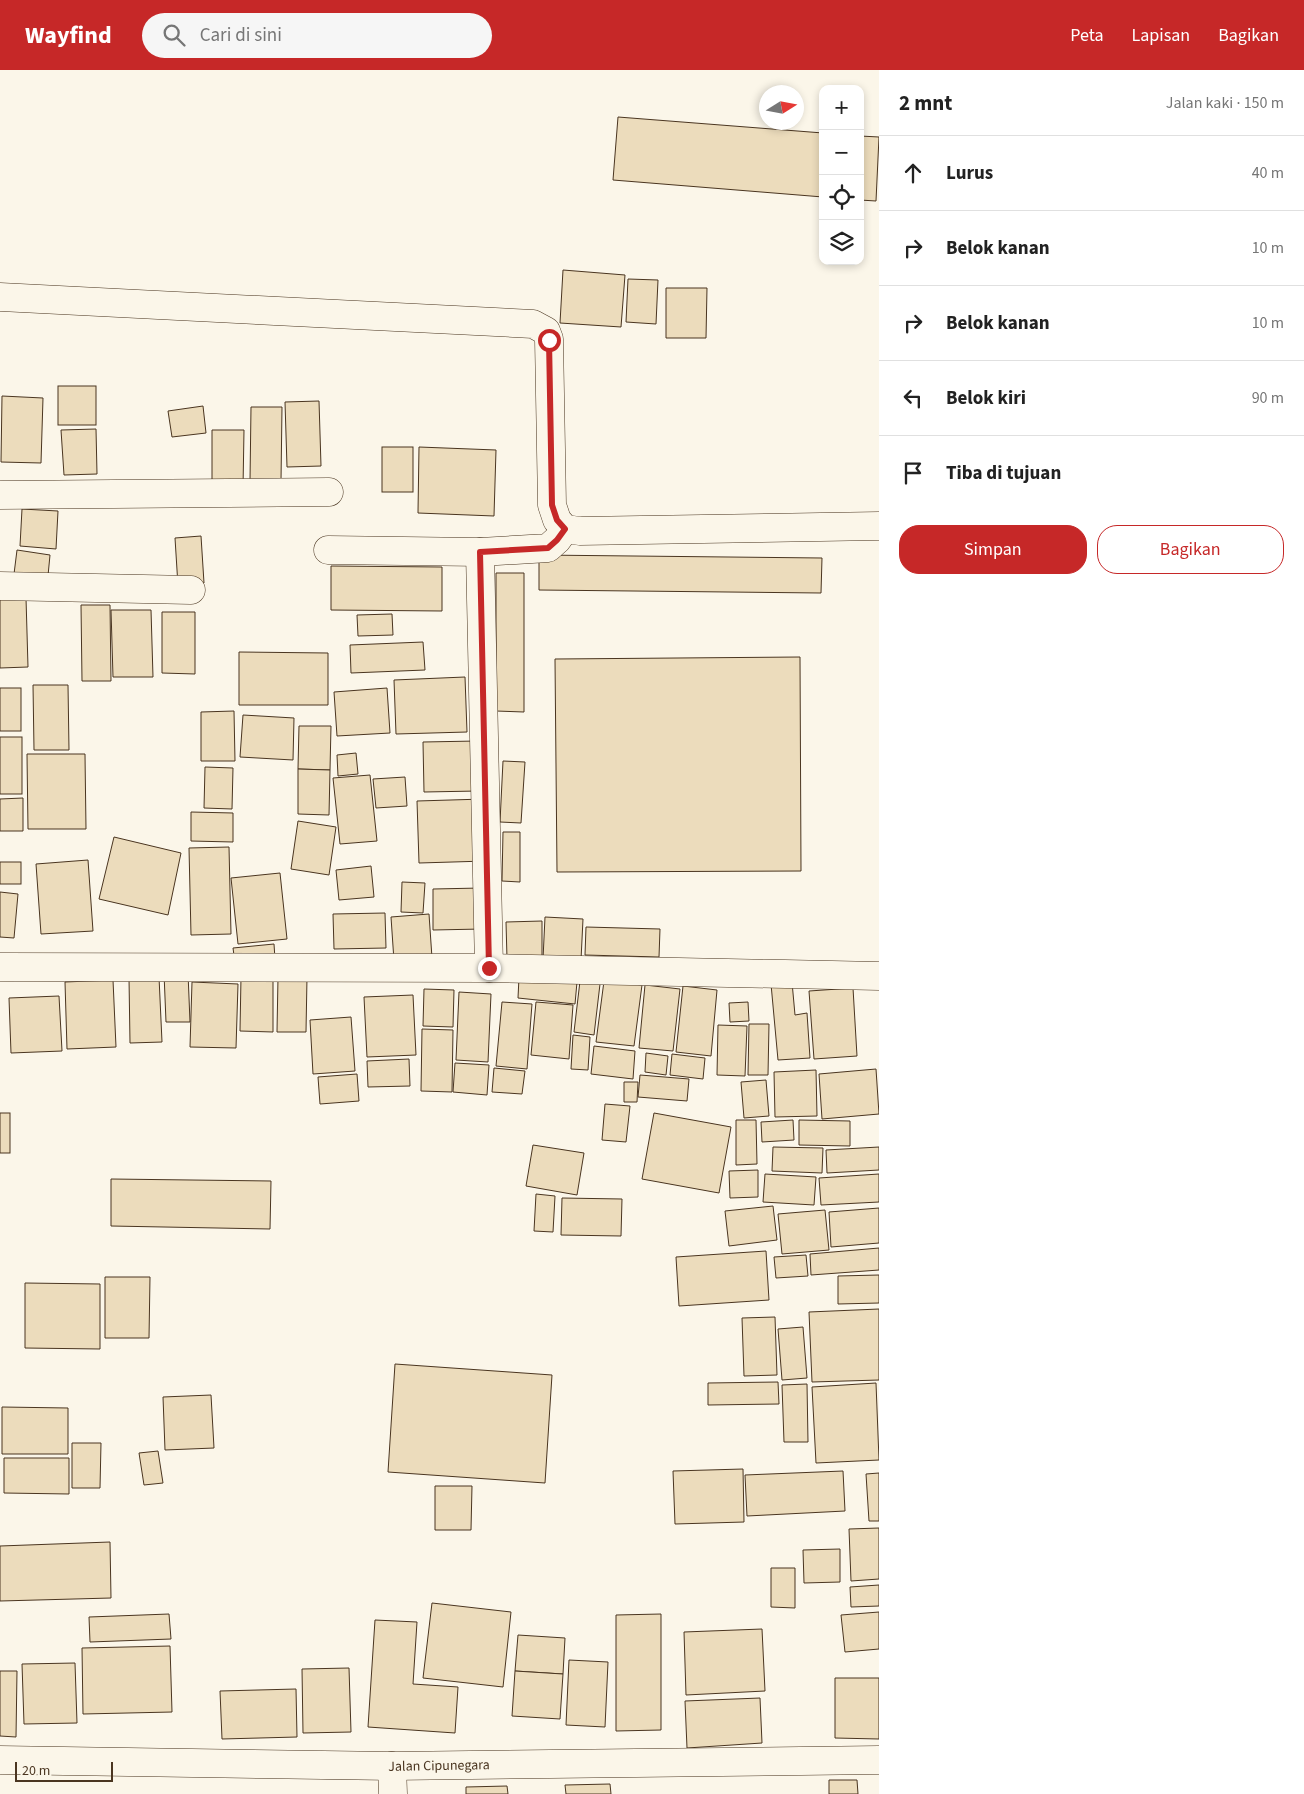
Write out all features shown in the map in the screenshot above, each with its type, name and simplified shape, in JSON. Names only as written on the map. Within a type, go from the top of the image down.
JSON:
[{"type":"street","points":[[0,296],[533,324],[546,331],[549,340],[552,505],[557,520],[565,529],[580,531],[879,526]]},
{"type":"street","points":[[0,495],[328,492]]},
{"type":"street","points":[[328,550],[480,552],[548,548],[565,529]]},
{"type":"street","points":[[480,552],[489,968]]},
{"type":"street","points":[[0,586],[192,590]]},
{"type":"street","points":[[0,966],[489,968],[879,976]]},
{"type":"street","name":"Jalan Cipunegara","points":[[0,1760],[392,1766],[879,1760]]},
{"type":"street","points":[[392,1766],[393,1794]]},
{"type":"building","points":[[618,117],[759,128],[759,130],[819,133],[819,197],[613,180]]},
{"type":"building","points":[[864,136],[879,137],[876,201],[864,200]]},
{"type":"building","points":[[563,270],[625,275],[621,327],[560,323]]},
{"type":"building","points":[[628,279],[658,280],[656,324],[626,322]]},
{"type":"building","points":[[666,288],[707,288],[706,338],[666,338]]},
{"type":"building","points":[[58,386],[96,386],[96,425],[58,425]]},
{"type":"building","points":[[2,396],[43,398],[41,463],[1,462]]},
{"type":"building","points":[[319,401],[321,466],[287,467],[285,402]]},
{"type":"building","points":[[203,406],[206,433],[172,437],[168,411]]},
{"type":"building","points":[[251,407],[282,407],[281,481],[250,481]]},
{"type":"building","points":[[96,429],[97,474],[64,475],[61,430]]},
{"type":"building","points":[[212,430],[244,430],[243,488],[212,488]]},
{"type":"building","points":[[382,447],[413,447],[413,492],[382,492]]},
{"type":"building","points":[[419,447],[496,450],[494,516],[418,513]]},
{"type":"building","points":[[22,509],[58,511],[56,549],[20,546]]},
{"type":"building","points":[[201,536],[204,583],[178,586],[175,538]]},
{"type":"building","points":[[17,550],[50,555],[47,586],[13,582]]},
{"type":"building","points":[[539,555],[822,558],[821,593],[539,590]]},
{"type":"building","points":[[331,566],[442,567],[442,611],[331,610]]},
{"type":"building","points":[[496,573],[524,573],[524,712],[496,711]]},
{"type":"building","points":[[0,598],[26,598],[28,667],[0,668]]},
{"type":"building","points":[[81,605],[110,605],[111,681],[82,681]]},
{"type":"building","points":[[111,610],[151,610],[153,677],[113,677]]},
{"type":"building","points":[[162,612],[195,612],[195,674],[162,673]]},
{"type":"building","points":[[392,614],[393,635],[358,636],[357,615]]},
{"type":"building","points":[[423,642],[425,670],[351,673],[350,645]]},
{"type":"building","points":[[239,652],[328,653],[328,705],[239,705]]},
{"type":"building","points":[[800,657],[801,871],[557,872],[555,659]]},
{"type":"building","points":[[465,677],[467,732],[396,734],[394,680]]},
{"type":"building","points":[[33,685],[68,685],[69,750],[34,750]]},
{"type":"building","points":[[0,688],[21,688],[21,731],[0,731]]},
{"type":"building","points":[[387,688],[390,733],[337,736],[334,692]]},
{"type":"building","points":[[234,711],[235,761],[201,761],[201,712]]},
{"type":"building","points":[[243,715],[294,718],[293,760],[240,757]]},
{"type":"building","points":[[299,726],[331,726],[330,770],[298,769]]},
{"type":"building","points":[[0,737],[22,737],[22,794],[0,794]]},
{"type":"building","points":[[477,741],[478,791],[424,792],[423,742]]},
{"type":"building","points":[[356,753],[358,774],[338,776],[337,755]]},
{"type":"building","points":[[27,754],[85,754],[86,829],[28,829]]},
{"type":"building","points":[[503,761],[525,762],[521,823],[500,822]]},
{"type":"building","points":[[205,767],[233,768],[232,809],[204,808]]},
{"type":"building","points":[[298,769],[330,770],[329,815],[298,814]]},
{"type":"building","points":[[370,775],[377,841],[340,844],[333,778]]},
{"type":"building","points":[[405,777],[407,806],[376,808],[373,779]]},
{"type":"building","points":[[23,798],[23,831],[0,831],[0,799]]},
{"type":"building","points":[[484,799],[486,861],[419,863],[417,801]]},
{"type":"building","points":[[191,812],[233,813],[233,842],[191,841]]},
{"type":"building","points":[[298,821],[336,827],[329,875],[291,869]]},
{"type":"building","points":[[503,832],[520,832],[520,882],[502,881]]},
{"type":"building","points":[[114,837],[181,853],[168,915],[99,899]]},
{"type":"building","points":[[229,847],[231,934],[191,935],[189,848]]},
{"type":"building","points":[[88,860],[93,931],[41,934],[36,864]]},
{"type":"building","points":[[0,862],[21,862],[21,884],[0,884]]},
{"type":"building","points":[[371,866],[374,897],[339,900],[336,870]]},
{"type":"building","points":[[280,873],[287,939],[238,944],[231,878]]},
{"type":"building","points":[[402,882],[425,883],[423,913],[401,912]]},
{"type":"building","points":[[481,888],[482,929],[433,930],[433,889]]},
{"type":"building","points":[[0,892],[18,894],[14,938],[0,937]]},
{"type":"building","points":[[385,913],[386,948],[334,949],[333,914]]},
{"type":"building","points":[[429,914],[432,958],[394,961],[391,917]]},
{"type":"building","points":[[545,917],[583,919],[581,960],[543,959]]},
{"type":"building","points":[[542,921],[542,959],[507,959],[506,922]]},
{"type":"building","points":[[586,927],[660,929],[659,957],[585,955]]},
{"type":"building","points":[[274,944],[275,959],[235,963],[233,948]]},
{"type":"building","points":[[164,973],[188,973],[190,1022],[166,1022]]},
{"type":"building","points":[[159,977],[162,1042],[130,1043],[129,978]]},
{"type":"building","points":[[241,977],[273,978],[273,1032],[240,1031]]},
{"type":"building","points":[[278,977],[307,977],[306,1032],[277,1032]]},
{"type":"building","points":[[519,977],[577,982],[575,1004],[518,998]]},
{"type":"building","points":[[113,980],[116,1047],[67,1049],[65,982]]},
{"type":"building","points":[[580,981],[600,984],[594,1035],[574,1032]]},
{"type":"building","points":[[604,981],[642,985],[634,1046],[596,1042]]},
{"type":"building","points":[[192,982],[238,984],[236,1048],[190,1047]]},
{"type":"building","points":[[792,982],[795,1015],[807,1013],[810,1058],[778,1060],[771,984]]},
{"type":"building","points":[[645,985],[680,989],[673,1051],[639,1048]]},
{"type":"building","points":[[683,986],[717,990],[711,1056],[676,1052]]},
{"type":"building","points":[[853,988],[857,1056],[814,1059],[809,991]]},
{"type":"building","points":[[424,989],[454,990],[453,1027],[423,1026]]},
{"type":"building","points":[[459,992],[491,994],[488,1062],[456,1060]]},
{"type":"building","points":[[413,995],[416,1055],[367,1057],[364,997]]},
{"type":"building","points":[[59,996],[62,1051],[11,1053],[9,998]]},
{"type":"building","points":[[502,1002],[532,1004],[527,1069],[496,1066]]},
{"type":"building","points":[[536,1002],[573,1005],[569,1059],[531,1055]]},
{"type":"building","points":[[748,1002],[749,1021],[730,1022],[729,1003]]},
{"type":"building","points":[[351,1017],[355,1071],[313,1074],[310,1020]]},
{"type":"building","points":[[749,1024],[769,1024],[768,1075],[748,1075]]},
{"type":"building","points":[[718,1025],[747,1026],[745,1076],[717,1075]]},
{"type":"building","points":[[422,1029],[453,1030],[452,1092],[421,1091]]},
{"type":"building","points":[[573,1035],[590,1037],[588,1070],[571,1069]]},
{"type":"building","points":[[594,1046],[635,1051],[633,1079],[591,1074]]},
{"type":"building","points":[[646,1053],[668,1056],[666,1075],[645,1072]]},
{"type":"building","points":[[672,1054],[705,1058],[703,1079],[670,1075]]},
{"type":"building","points":[[409,1059],[410,1086],[368,1087],[367,1061]]},
{"type":"building","points":[[455,1063],[489,1065],[487,1095],[453,1092]]},
{"type":"building","points":[[494,1068],[525,1071],[522,1094],[492,1092]]},
{"type":"building","points":[[876,1069],[879,1114],[822,1119],[819,1074]]},
{"type":"building","points":[[816,1070],[817,1116],[775,1117],[774,1072]]},
{"type":"building","points":[[357,1074],[359,1101],[320,1104],[318,1077]]},
{"type":"building","points":[[640,1075],[689,1079],[687,1101],[638,1097]]},
{"type":"building","points":[[766,1080],[769,1116],[744,1118],[741,1082]]},
{"type":"building","points":[[624,1082],[638,1082],[637,1102],[624,1102]]},
{"type":"building","points":[[605,1104],[630,1106],[626,1142],[602,1140]]},
{"type":"building","points":[[0,1113],[10,1113],[10,1153],[0,1153]]},
{"type":"building","points":[[654,1113],[731,1127],[719,1193],[642,1179]]},
{"type":"building","points":[[736,1120],[756,1120],[757,1164],[736,1165]]},
{"type":"building","points":[[793,1120],[794,1140],[762,1142],[761,1122]]},
{"type":"building","points":[[799,1120],[850,1121],[850,1146],[799,1145]]},
{"type":"building","points":[[533,1145],[584,1153],[577,1195],[526,1186]]},
{"type":"building","points":[[773,1147],[823,1148],[822,1173],[772,1171]]},
{"type":"building","points":[[879,1147],[879,1170],[827,1173],[826,1150]]},
{"type":"building","points":[[758,1170],[758,1197],[730,1198],[729,1171]]},
{"type":"building","points":[[765,1174],[816,1177],[814,1205],[763,1202]]},
{"type":"building","points":[[879,1174],[879,1202],[821,1205],[819,1178]]},
{"type":"building","points":[[111,1179],[271,1181],[270,1229],[111,1226]]},
{"type":"building","points":[[536,1194],[555,1196],[553,1232],[534,1231]]},
{"type":"building","points":[[562,1198],[622,1199],[621,1236],[561,1235]]},
{"type":"building","points":[[773,1206],[777,1240],[729,1246],[725,1211]]},
{"type":"building","points":[[879,1208],[879,1243],[831,1247],[829,1212]]},
{"type":"building","points":[[825,1210],[829,1250],[782,1254],[778,1214]]},
{"type":"building","points":[[879,1248],[879,1270],[811,1275],[810,1254]]},
{"type":"building","points":[[766,1251],[769,1300],[679,1306],[676,1257]]},
{"type":"building","points":[[806,1255],[808,1276],[776,1278],[774,1257]]},
{"type":"building","points":[[879,1275],[879,1303],[838,1304],[838,1276]]},
{"type":"building","points":[[105,1277],[150,1277],[149,1338],[105,1338]]},
{"type":"building","points":[[25,1283],[100,1284],[100,1349],[25,1348]]},
{"type":"building","points":[[879,1309],[879,1380],[812,1382],[809,1312]]},
{"type":"building","points":[[775,1317],[777,1375],[744,1376],[742,1318]]},
{"type":"building","points":[[803,1327],[807,1378],[782,1380],[778,1329]]},
{"type":"building","points":[[395,1364],[552,1375],[545,1483],[388,1472]]},
{"type":"building","points":[[778,1382],[779,1404],[708,1405],[708,1383]]},
{"type":"building","points":[[876,1383],[879,1460],[816,1463],[812,1387]]},
{"type":"building","points":[[807,1384],[808,1442],[784,1442],[782,1385]]},
{"type":"building","points":[[211,1395],[214,1448],[165,1450],[163,1397]]},
{"type":"building","points":[[2,1407],[68,1408],[68,1454],[2,1454]]},
{"type":"building","points":[[72,1443],[101,1443],[100,1488],[72,1488]]},
{"type":"building","points":[[158,1451],[163,1483],[144,1485],[139,1453]]},
{"type":"building","points":[[4,1458],[69,1458],[69,1494],[4,1493]]},
{"type":"building","points":[[743,1469],[744,1522],[675,1524],[673,1471]]},
{"type":"building","points":[[843,1471],[845,1511],[747,1516],[745,1475]]},
{"type":"building","points":[[879,1473],[879,1521],[869,1521],[866,1474]]},
{"type":"building","points":[[435,1486],[472,1486],[471,1530],[435,1530]]},
{"type":"building","points":[[879,1528],[879,1579],[851,1581],[849,1529]]},
{"type":"building","points":[[110,1542],[111,1598],[0,1601],[0,1546]]},
{"type":"building","points":[[840,1549],[840,1582],[804,1583],[803,1550]]},
{"type":"building","points":[[771,1568],[795,1568],[795,1608],[771,1607]]},
{"type":"building","points":[[879,1585],[879,1606],[851,1607],[850,1587]]},
{"type":"building","points":[[432,1603],[511,1612],[503,1687],[423,1678]]},
{"type":"building","points":[[879,1612],[879,1649],[845,1652],[841,1615]]},
{"type":"building","points":[[169,1614],[171,1639],[90,1642],[89,1617]]},
{"type":"building","points":[[661,1614],[661,1730],[616,1731],[616,1615]]},
{"type":"building","points":[[375,1620],[417,1622],[413,1684],[458,1687],[455,1733],[368,1727]]},
{"type":"building","points":[[762,1629],[765,1691],[686,1695],[684,1632]]},
{"type":"building","points":[[518,1635],[565,1638],[563,1674],[515,1671]]},
{"type":"building","points":[[170,1646],[172,1712],[83,1714],[82,1648]]},
{"type":"building","points":[[569,1660],[608,1662],[605,1727],[566,1725]]},
{"type":"building","points":[[75,1663],[77,1723],[24,1724],[22,1664]]},
{"type":"building","points":[[349,1668],[351,1732],[303,1733],[302,1669]]},
{"type":"building","points":[[0,1671],[17,1671],[16,1737],[0,1736]]},
{"type":"building","points":[[515,1671],[563,1674],[560,1719],[512,1716]]},
{"type":"building","points":[[835,1678],[879,1678],[879,1739],[835,1738]]},
{"type":"building","points":[[296,1689],[297,1737],[222,1739],[220,1691]]},
{"type":"building","points":[[760,1698],[762,1743],[687,1748],[685,1701]]},
{"type":"building","points":[[829,1780],[857,1780],[858,1794],[829,1794]]},
{"type":"building","points":[[610,1784],[611,1794],[566,1794],[565,1785]]},
{"type":"building","points":[[507,1786],[508,1794],[466,1794],[466,1787]]},
{"type":"route","points":[[489,968],[480,552],[548,548],[565,529],[557,520],[552,505],[549,340]]}]
